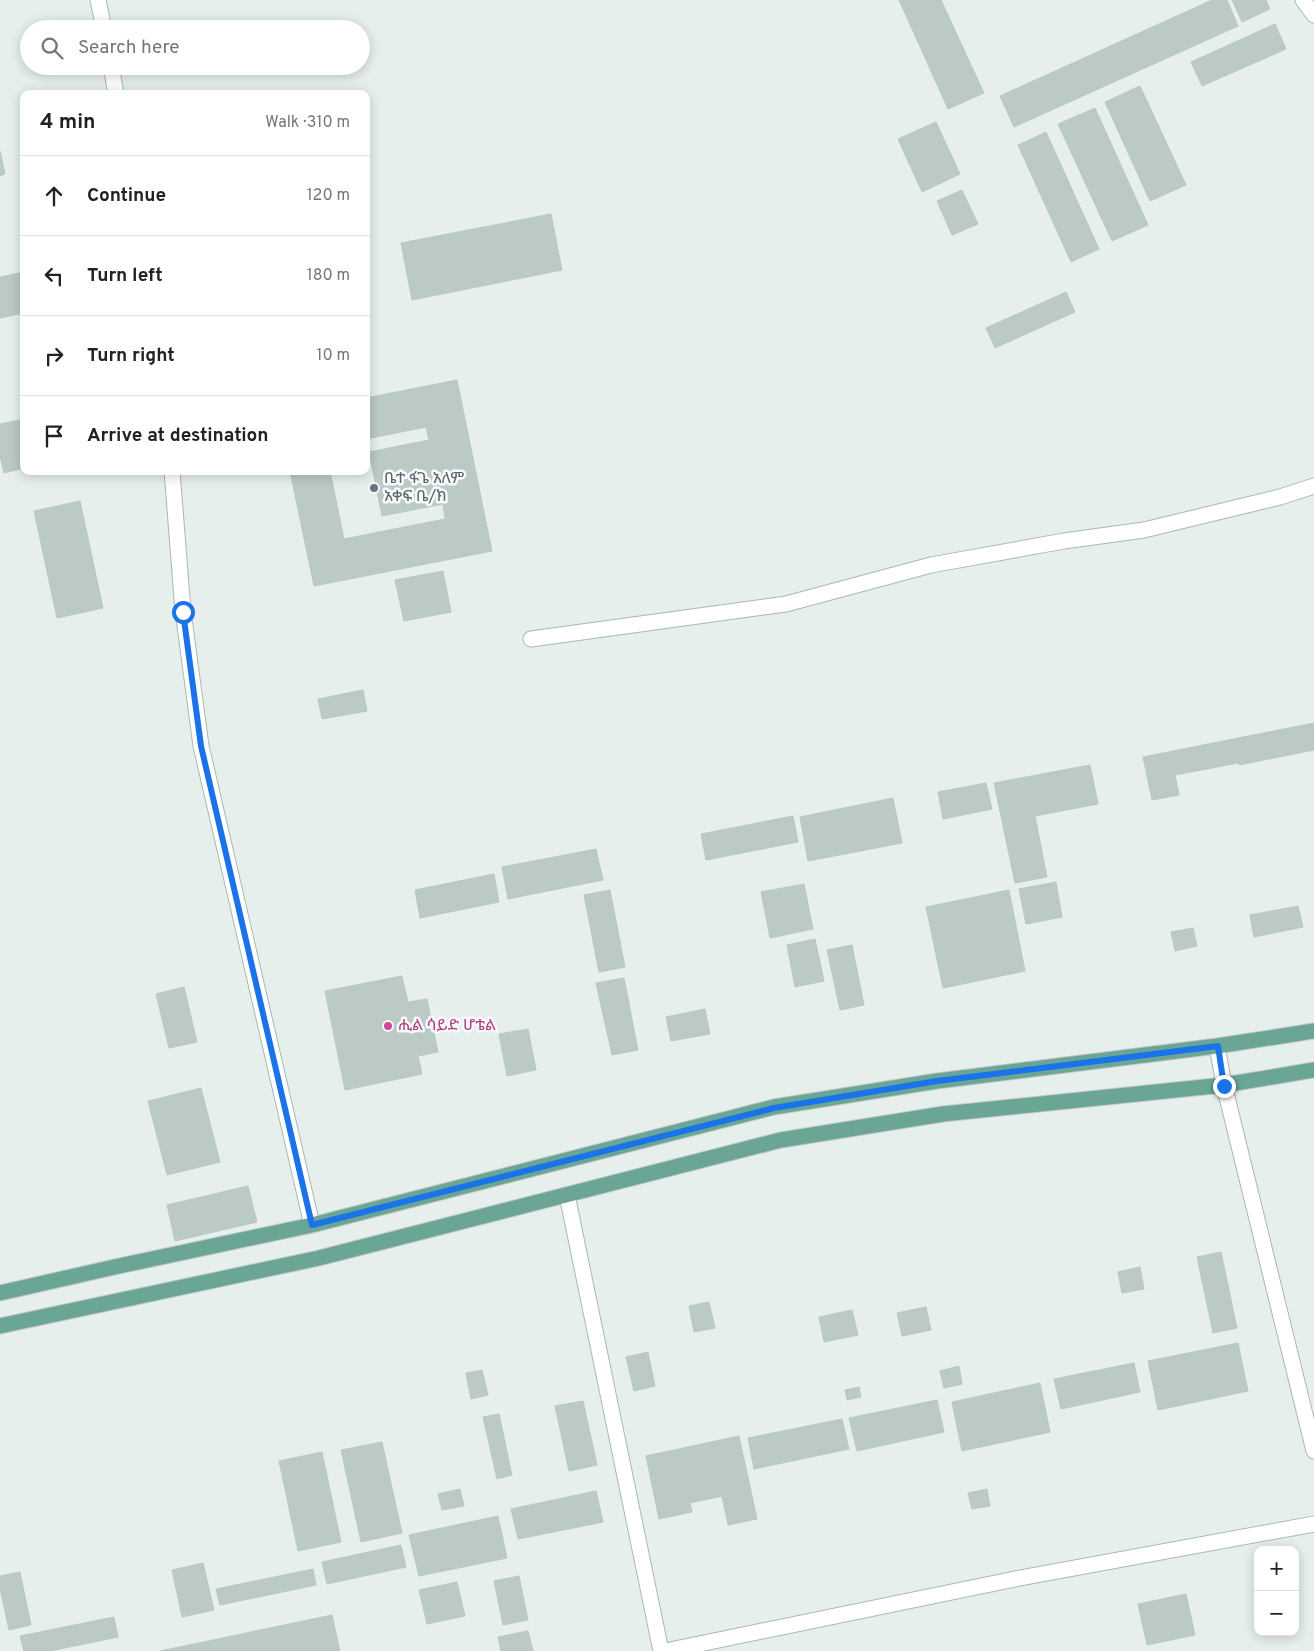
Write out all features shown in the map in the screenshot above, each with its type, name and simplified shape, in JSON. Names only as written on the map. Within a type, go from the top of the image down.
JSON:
[{"type":"main road","points":[[0,1293],[312,1225],[774,1108],[937,1081],[1218,1046],[1314,1031]]},
{"type":"main road","points":[[0,1326],[319,1258],[791,1138],[943,1114],[1224,1086],[1314,1070]]},
{"type":"street","points":[[98,0],[102,20]]},
{"type":"street","points":[[1302,0],[1314,15]]},
{"type":"street","points":[[113,75],[115,90]]},
{"type":"street","points":[[172,475],[183,612],[201,746],[312,1225]]},
{"type":"street","points":[[530,638],[786,604],[931,565],[1064,541],[1144,530],[1280,497],[1314,486]]},
{"type":"street","points":[[1218,1046],[1224,1086],[1314,1451]]},
{"type":"street","points":[[567,1195],[661,1651]]},
{"type":"street","points":[[665,1651],[1020,1578],[1314,1524]]},
{"type":"building","points":[[899,0],[941,0],[984,93],[948,109]]},
{"type":"building","points":[[1212,0],[1227,0],[1238,26],[1014,127],[1000,96]]},
{"type":"building","points":[[1232,0],[1266,0],[1270,9],[1242,22]]},
{"type":"building","points":[[1275,24],[1286,49],[1202,86],[1191,62]]},
{"type":"building","points":[[1140,86],[1186,185],[1150,201],[1105,102]]},
{"type":"building","points":[[1095,108],[1148,225],[1112,241],[1058,124]]},
{"type":"building","points":[[936,122],[960,174],[922,192],[898,139]]},
{"type":"building","points":[[1046,132],[1099,249],[1071,262],[1018,145]]},
{"type":"building","points":[[0,151],[5,174],[0,176]]},
{"type":"building","points":[[962,190],[978,224],[952,235],[937,201]]},
{"type":"building","points":[[551,214],[562,270],[412,300],[401,243]]},
{"type":"building","points":[[20,273],[20,314],[0,318],[0,277]]},
{"type":"building","points":[[1066,292],[1075,312],[995,348],[986,328]]},
{"type":"building","points":[[457,380],[492,551],[314,586],[291,475],[331,475],[344,539],[445,519],[443,504],[382,516],[370,452],[429,440],[426,427],[370,438],[370,397]]},
{"type":"building","points":[[20,420],[20,469],[4,473],[0,456],[0,424]]},
{"type":"building","points":[[80,501],[103,608],[57,618],[34,511]]},
{"type":"building","points":[[443,571],[451,612],[404,621],[395,580]]},
{"type":"building","points":[[363,690],[367,711],[322,719],[318,699]]},
{"type":"building","points":[[1314,723],[1314,750],[1175,775],[1179,795],[1152,800],[1143,757]]},
{"type":"building","points":[[1090,765],[1098,804],[1035,816],[1047,877],[1015,883],[994,783]]},
{"type":"building","points":[[986,783],[992,809],[943,819],[938,792]]},
{"type":"building","points":[[893,798],[902,843],[808,861],[800,817]]},
{"type":"building","points":[[793,816],[798,842],[706,860],[701,834]]},
{"type":"building","points":[[596,849],[603,880],[508,899],[502,867]]},
{"type":"building","points":[[494,874],[499,902],[420,918],[415,890]]},
{"type":"building","points":[[1056,882],[1062,917],[1026,924],[1019,889]]},
{"type":"building","points":[[804,884],[813,929],[770,938],[761,892]]},
{"type":"building","points":[[610,890],[625,967],[599,972],[584,895]]},
{"type":"building","points":[[1009,890],[1025,971],[943,988],[926,907]]},
{"type":"building","points":[[1298,906],[1303,927],[1254,937],[1250,915]]},
{"type":"building","points":[[1193,928],[1197,946],[1175,951],[1171,932]]},
{"type":"building","points":[[815,939],[824,981],[795,987],[787,945]]},
{"type":"building","points":[[852,945],[864,1005],[840,1010],[827,950]]},
{"type":"building","points":[[402,976],[408,1002],[427,999],[438,1052],[418,1056],[422,1074],[345,1090],[325,991]]},
{"type":"building","points":[[624,978],[638,1050],[612,1055],[596,983]]},
{"type":"building","points":[[184,987],[197,1042],[169,1048],[156,994]]},
{"type":"building","points":[[705,1009],[710,1034],[671,1041],[666,1017]]},
{"type":"building","points":[[528,1029],[536,1070],[507,1076],[499,1034]]},
{"type":"building","points":[[201,1088],[220,1162],[167,1175],[148,1101]]},
{"type":"building","points":[[248,1186],[257,1222],[175,1241],[167,1205]]},
{"type":"building","points":[[1221,1252],[1237,1328],[1213,1333],[1197,1257]]},
{"type":"building","points":[[1140,1267],[1144,1289],[1122,1293],[1118,1272]]},
{"type":"building","points":[[709,1302],[715,1328],[694,1332],[689,1306]]},
{"type":"building","points":[[926,1307],[931,1330],[902,1336],[897,1313]]},
{"type":"building","points":[[852,1310],[858,1335],[824,1342],[819,1317]]},
{"type":"building","points":[[1238,1343],[1248,1391],[1158,1410],[1148,1361]]},
{"type":"building","points":[[648,1352],[655,1386],[634,1391],[626,1357]]},
{"type":"building","points":[[1134,1363],[1140,1392],[1061,1409],[1054,1379]]},
{"type":"building","points":[[959,1366],[962,1384],[944,1388],[940,1371]]},
{"type":"building","points":[[482,1370],[488,1395],[471,1399],[466,1373]]},
{"type":"building","points":[[1040,1383],[1050,1432],[962,1451],[952,1402]]},
{"type":"building","points":[[859,1387],[861,1397],[847,1400],[845,1390]]},
{"type":"building","points":[[937,1400],[944,1432],[857,1451],[849,1418]]},
{"type":"building","points":[[583,1401],[597,1465],[569,1471],[555,1406]]},
{"type":"building","points":[[499,1414],[512,1475],[497,1479],[483,1417]]},
{"type":"building","points":[[842,1419],[849,1449],[754,1469],[748,1438]]},
{"type":"building","points":[[739,1436],[757,1519],[728,1525],[722,1496],[690,1503],[692,1512],[659,1519],[646,1456]]},
{"type":"building","points":[[382,1442],[402,1533],[361,1542],[341,1450]]},
{"type":"building","points":[[322,1452],[341,1542],[298,1551],[279,1461]]},
{"type":"building","points":[[460,1489],[464,1506],[442,1510],[438,1494]]},
{"type":"building","points":[[987,1489],[990,1506],[972,1509],[968,1493]]},
{"type":"building","points":[[596,1491],[603,1522],[518,1539],[511,1509]]},
{"type":"building","points":[[498,1516],[507,1558],[419,1576],[409,1535]]},
{"type":"building","points":[[401,1545],[406,1567],[327,1584],[322,1562]]},
{"type":"building","points":[[203,1563],[214,1610],[182,1617],[172,1570]]},
{"type":"building","points":[[313,1569],[316,1585],[220,1605],[216,1589]]},
{"type":"building","points":[[20,1572],[31,1625],[9,1630],[0,1588],[0,1576]]},
{"type":"building","points":[[519,1576],[528,1620],[503,1625],[494,1581]]},
{"type":"building","points":[[457,1582],[465,1616],[427,1624],[419,1590]]},
{"type":"building","points":[[1186,1594],[1195,1635],[1147,1645],[1138,1604]]},
{"type":"building","points":[[332,1615],[340,1651],[160,1651]]},
{"type":"building","points":[[114,1617],[118,1637],[50,1651],[24,1651],[20,1636]]},
{"type":"building","points":[[528,1631],[533,1651],[501,1651],[498,1637]]},
{"type":"place","name":"ቤተ ፋጌ አለም አቀፍ ቤ/ክ","points":[[374,488]]},
{"type":"place","name":"ሒል ሳይድ ሆቴል","points":[[388,1026]]},
{"type":"route","points":[[183,612],[201,746],[312,1225],[774,1108],[937,1081],[1218,1046],[1224,1086]]}]
